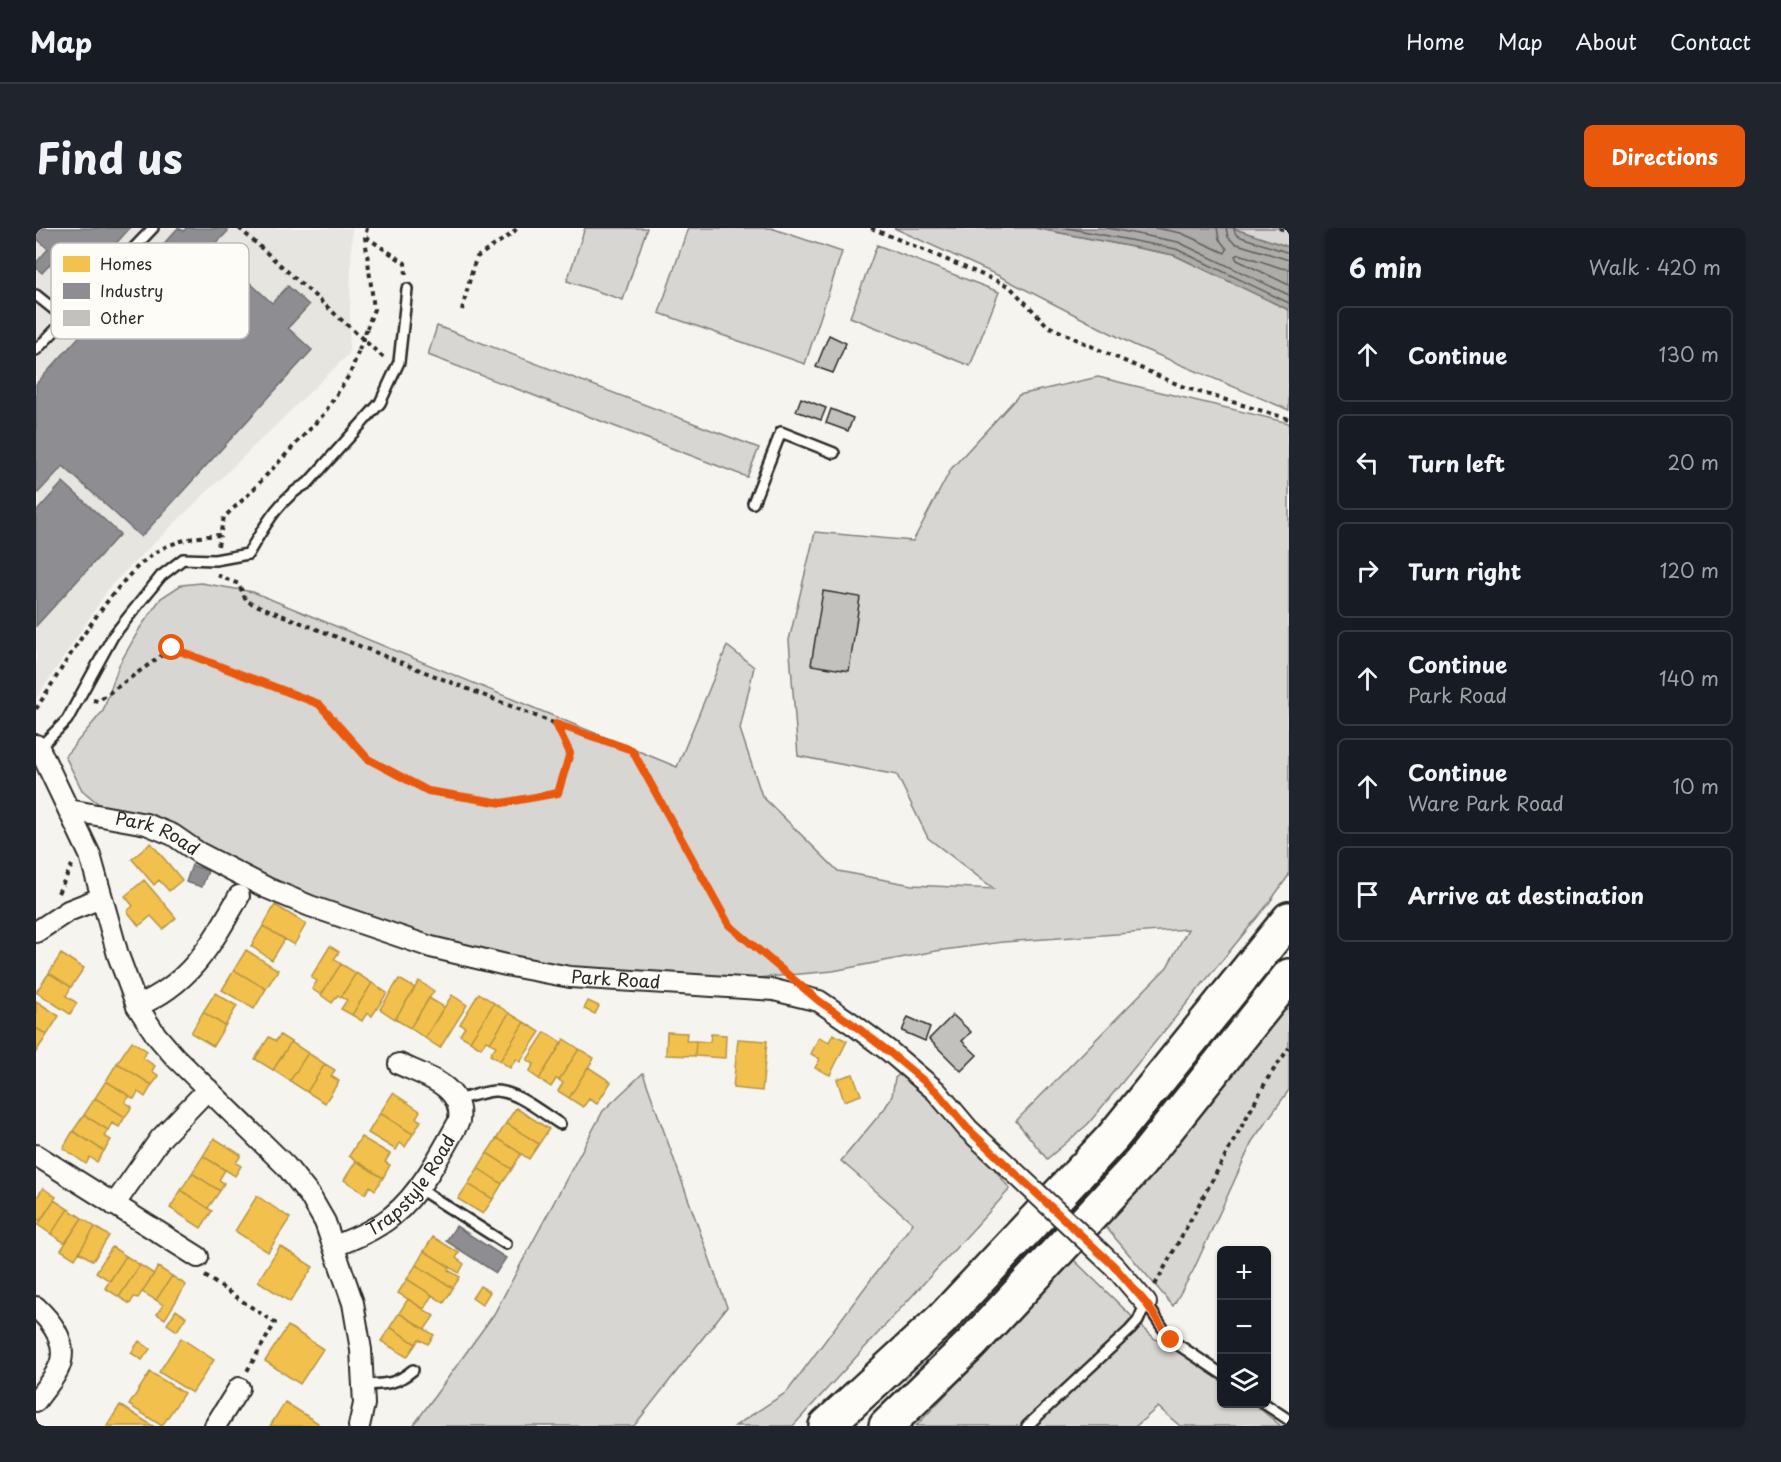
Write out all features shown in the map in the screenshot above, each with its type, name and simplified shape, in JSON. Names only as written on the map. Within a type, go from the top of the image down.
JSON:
[{"type":"highway","points":[[826,1426],[942,1319],[1112,1138],[1289,919]]},
{"type":"highway","points":[[886,1426],[971,1344],[1140,1163],[1289,976]]},
{"type":"street","points":[[38,746],[90,855],[126,982],[137,1006],[156,1035],[175,1057],[286,1166],[325,1222],[354,1303],[361,1350],[364,1404],[359,1426]]},
{"type":"street","name":"Park Road","points":[[69,810],[146,824],[173,835],[198,854],[267,888],[330,913],[431,947],[570,977],[774,990],[819,1001],[863,1032],[936,1091],[968,1129],[1115,1267],[1146,1303]]},
{"type":"street","points":[[137,1006],[163,994],[188,972],[214,938],[239,896]]},
{"type":"street","points":[[36,932],[68,911],[101,898]]},
{"type":"street","points":[[399,1064],[441,1084],[450,1090],[457,1100]]},
{"type":"street","points":[[114,1205],[160,1139],[208,1089]]},
{"type":"street","name":"Trapstyle Road","points":[[335,1246],[380,1225],[407,1202],[459,1121],[460,1111],[457,1100]]},
{"type":"street","points":[[36,1155],[198,1257]]},
{"type":"street","points":[[36,1307],[51,1322],[60,1341],[61,1360],[36,1401]]},
{"type":"street","points":[[215,1426],[239,1388]]},
{"type":"lane","points":[[139,243],[153,228]]},
{"type":"lane","points":[[38,746],[67,720],[113,636],[161,576],[183,560],[215,560],[248,554],[270,517],[297,489],[308,483],[380,403],[399,362],[407,289]]},
{"type":"lane","points":[[36,295],[51,307]]},
{"type":"lane","points":[[36,350],[51,334]]},
{"type":"lane","points":[[753,502],[780,432],[834,453]]},
{"type":"lane","points":[[457,1100],[493,1091],[502,1092],[517,1097],[560,1124]]},
{"type":"lane","points":[[418,1188],[506,1245]]},
{"type":"lane","points":[[1146,1303],[1171,1340],[1217,1371]]},
{"type":"lane","points":[[1027,1426],[1138,1321],[1146,1303]]},
{"type":"lane","points":[[363,1385],[392,1383],[413,1370]]},
{"type":"lane","points":[[1271,1408],[1289,1420]]},
{"type":"path","points":[[239,228],[396,368]]},
{"type":"path","points":[[367,228],[365,237],[375,309],[350,374],[323,416],[224,517],[213,573],[238,584],[246,601],[556,724],[632,750],[729,925],[819,1001]]},
{"type":"path","points":[[462,310],[472,267],[477,257],[517,228]]},
{"type":"path","points":[[871,228],[1009,286],[1048,326],[1094,348],[1186,388],[1289,419]]},
{"type":"path","points":[[1279,228],[1289,231]]},
{"type":"path","points":[[365,237],[405,263],[407,289]]},
{"type":"path","points":[[36,709],[112,595],[148,558],[164,547],[194,537],[220,535]]},
{"type":"path","points":[[80,699],[98,701],[172,648],[319,704],[368,759],[428,791],[502,803],[558,793],[570,753],[556,724]]},
{"type":"path","points":[[54,898],[74,863],[72,856]]},
{"type":"path","points":[[1146,1303],[1268,1078],[1289,1048]]},
{"type":"path","points":[[198,1257],[204,1275],[274,1323],[239,1388]]},
{"type":"shaded area","points":[[36,228],[352,228],[349,354],[111,585],[36,699]]},
{"type":"shaded area","points":[[585,228],[647,228],[623,300],[567,281]]},
{"type":"shaded area","points":[[688,228],[771,228],[842,252],[805,364],[659,313]]},
{"type":"shaded area","points":[[894,228],[1035,228],[1174,255],[1289,310],[1289,410],[1134,345],[997,275]]},
{"type":"shaded area","points":[[1232,228],[1289,228],[1289,247]]},
{"type":"shaded area","points":[[877,245],[999,292],[970,366],[850,317]]},
{"type":"shaded area","points":[[437,326],[759,448],[747,477],[428,355]]},
{"type":"shaded area","points":[[1098,377],[1289,423],[1289,875],[1269,903],[1088,1124],[1047,1159],[1016,1121],[1167,967],[1188,929],[1003,942],[936,951],[833,971],[757,978],[571,972],[416,937],[284,892],[178,828],[100,805],[82,790],[65,756],[103,711],[119,665],[140,628],[161,598],[181,585],[201,583],[253,592],[677,767],[727,646],[754,667],[740,729],[762,796],[838,871],[912,885],[994,889],[928,838],[897,775],[798,756],[789,640],[815,532],[913,541],[951,469],[1019,395]]},
{"type":"shaded area","points":[[1289,1000],[1289,1090],[1253,1140],[1193,1271],[1173,1306],[1104,1225]]},
{"type":"shaded area","points":[[643,1073],[727,1307],[634,1426],[413,1426],[494,1314],[603,1111]]},
{"type":"shaded area","points":[[900,1074],[909,1075],[955,1119],[1010,1189],[793,1426],[735,1426],[787,1392],[913,1223],[841,1161],[885,1108],[892,1096],[895,1078]]},
{"type":"shaded area","points":[[1074,1260],[1155,1339],[1201,1359],[1217,1373],[1217,1408],[1259,1408],[1281,1426],[1180,1426],[1158,1407],[1136,1426],[916,1426]]},
{"type":"water","points":[[1035,228],[1232,228],[1289,247],[1289,310],[1174,255]]},
{"type":"building: Homes","points":[[151,843],[182,880],[169,891],[159,880],[154,885],[132,859]]},
{"type":"building: Homes","points":[[144,880],[176,918],[163,929],[151,916],[139,926],[127,911],[133,906],[125,896]]},
{"type":"building: Homes","points":[[275,905],[306,924],[294,945],[263,926]]},
{"type":"building: Homes","points":[[263,926],[285,939],[272,960],[251,946]]},
{"type":"building: Homes","points":[[330,946],[339,952],[334,959],[341,964],[321,995],[312,989],[317,981],[311,977]]},
{"type":"building: Homes","points":[[246,950],[278,970],[266,989],[234,970]]},
{"type":"building: Homes","points":[[61,954],[84,968],[71,987],[49,973]]},
{"type":"building: Homes","points":[[341,964],[356,973],[341,997],[338,995],[332,1003],[321,995]]},
{"type":"building: Homes","points":[[234,970],[266,989],[254,1009],[222,990]]},
{"type":"building: Homes","points":[[49,973],[71,987],[66,996],[77,1003],[70,1014],[36,992]]},
{"type":"building: Homes","points":[[356,973],[372,983],[352,1015],[341,1009],[347,1000],[341,997]]},
{"type":"building: Homes","points":[[399,979],[415,988],[395,1019],[380,1009]]},
{"type":"building: Homes","points":[[419,981],[434,991],[410,1028],[395,1019]]},
{"type":"building: Homes","points":[[372,983],[387,993],[372,1016],[367,1013],[362,1021],[352,1015]]},
{"type":"building: Homes","points":[[215,993],[237,1006],[225,1026],[203,1012]]},
{"type":"building: Homes","points":[[479,993],[494,1003],[470,1041],[460,1035],[465,1027],[460,1024]]},
{"type":"building: Homes","points":[[452,995],[467,1005],[440,1048],[425,1038]]},
{"type":"building: Homes","points":[[429,998],[444,1007],[425,1038],[410,1028]]},
{"type":"building: Homes","points":[[36,1001],[59,1016],[47,1035],[36,1028]]},
{"type":"building: Homes","points":[[588,1001],[599,1006],[595,1014],[584,1009]]},
{"type":"building: Homes","points":[[494,1003],[509,1013],[490,1043],[486,1041],[481,1048],[470,1041]]},
{"type":"building: Homes","points":[[203,1012],[225,1026],[213,1046],[191,1033]]},
{"type":"building: Homes","points":[[509,1013],[524,1022],[500,1061],[490,1055],[496,1046],[490,1043]]},
{"type":"building: Homes","points":[[524,1022],[540,1032],[520,1062],[516,1059],[510,1068],[500,1061]]},
{"type":"building: Homes","points":[[36,1028],[47,1035],[36,1052]]},
{"type":"building: Homes","points":[[545,1032],[562,1043],[539,1079],[529,1072],[534,1064],[527,1060]]},
{"type":"building: Homes","points":[[667,1032],[687,1033],[686,1041],[696,1041],[695,1056],[666,1055]]},
{"type":"building: Homes","points":[[711,1034],[726,1035],[725,1058],[695,1056],[696,1041],[710,1042]]},
{"type":"building: Homes","points":[[833,1034],[847,1041],[830,1075],[815,1068],[820,1059],[811,1054],[819,1037],[829,1042]]},
{"type":"building: Homes","points":[[280,1035],[291,1042],[273,1070],[255,1059],[269,1037],[276,1041]]},
{"type":"building: Homes","points":[[564,1039],[579,1049],[559,1080],[556,1079],[551,1087],[539,1079]]},
{"type":"building: Homes","points":[[738,1039],[767,1041],[762,1091],[733,1088]]},
{"type":"building: Homes","points":[[132,1041],[147,1051],[143,1058],[155,1066],[152,1071],[159,1076],[152,1085],[117,1063]]},
{"type":"building: Homes","points":[[291,1042],[308,1053],[290,1081],[273,1070]]},
{"type":"building: Homes","points":[[579,1049],[594,1058],[569,1098],[558,1091],[563,1083],[559,1080]]},
{"type":"building: Homes","points":[[308,1053],[325,1064],[307,1092],[290,1081]]},
{"type":"building: Homes","points":[[117,1063],[152,1085],[145,1097],[138,1092],[134,1099],[106,1081]]},
{"type":"building: Homes","points":[[325,1064],[335,1070],[331,1076],[339,1081],[325,1103],[307,1092]]},
{"type":"building: Homes","points":[[588,1067],[611,1082],[597,1104],[589,1099],[583,1107],[569,1098]]},
{"type":"building: Homes","points":[[853,1074],[861,1095],[844,1101],[837,1079]]},
{"type":"building: Homes","points":[[106,1081],[130,1096],[125,1102],[132,1107],[125,1117],[95,1098]]},
{"type":"building: Homes","points":[[393,1093],[420,1111],[416,1118],[421,1121],[413,1134],[380,1113]]},
{"type":"building: Homes","points":[[95,1098],[125,1117],[119,1127],[112,1123],[108,1130],[84,1115]]},
{"type":"building: Homes","points":[[516,1108],[549,1129],[539,1144],[506,1123]]},
{"type":"building: Homes","points":[[380,1113],[413,1134],[405,1147],[400,1143],[396,1150],[368,1133]]},
{"type":"building: Homes","points":[[84,1115],[108,1130],[104,1136],[111,1140],[104,1151],[73,1131]]},
{"type":"building: Homes","points":[[506,1123],[539,1144],[529,1159],[497,1138]]},
{"type":"building: Homes","points":[[73,1131],[104,1151],[97,1162],[90,1157],[86,1164],[63,1148]]},
{"type":"building: Homes","points":[[361,1137],[390,1154],[385,1162],[390,1165],[383,1178],[349,1156]]},
{"type":"building: Homes","points":[[214,1138],[241,1155],[236,1163],[241,1166],[235,1176],[203,1156]]},
{"type":"building: Homes","points":[[497,1138],[521,1154],[512,1169],[487,1153]]},
{"type":"building: Homes","points":[[487,1153],[512,1169],[502,1184],[478,1168]]},
{"type":"building: Homes","points":[[203,1156],[225,1170],[219,1180],[224,1183],[220,1191],[192,1173]]},
{"type":"building: Homes","points":[[356,1161],[383,1178],[375,1190],[370,1186],[365,1194],[344,1180]]},
{"type":"building: Homes","points":[[478,1168],[502,1184],[493,1199],[468,1184]]},
{"type":"building: Homes","points":[[192,1173],[220,1191],[208,1208],[181,1190]]},
{"type":"building: Homes","points":[[468,1184],[493,1199],[483,1214],[458,1199]]},
{"type":"building: Homes","points":[[43,1188],[56,1197],[40,1221],[36,1218],[36,1199]]},
{"type":"building: Homes","points":[[181,1190],[212,1211],[201,1228],[170,1208]]},
{"type":"building: Homes","points":[[257,1196],[290,1218],[268,1252],[235,1231]]},
{"type":"building: Homes","points":[[54,1200],[68,1209],[51,1234],[38,1225]]},
{"type":"building: Homes","points":[[68,1209],[82,1218],[65,1243],[51,1234]]},
{"type":"building: Homes","points":[[82,1218],[95,1227],[75,1259],[61,1250]]},
{"type":"building: Homes","points":[[95,1227],[109,1236],[93,1261],[79,1252]]},
{"type":"building: Homes","points":[[433,1237],[459,1253],[456,1258],[464,1264],[459,1273],[424,1251]]},
{"type":"building: Homes","points":[[280,1246],[313,1267],[290,1302],[258,1281]]},
{"type":"building: Homes","points":[[112,1247],[126,1256],[110,1281],[96,1272]]},
{"type":"building: Homes","points":[[424,1251],[450,1267],[448,1270],[460,1277],[453,1288],[416,1265]]},
{"type":"building: Homes","points":[[126,1256],[140,1265],[119,1297],[105,1288]]},
{"type":"building: Homes","points":[[140,1265],[154,1274],[138,1298],[134,1297],[130,1304],[119,1297]]},
{"type":"building: Homes","points":[[416,1265],[453,1288],[444,1303],[407,1279]]},
{"type":"building: Homes","points":[[158,1267],[172,1276],[156,1300],[142,1292]]},
{"type":"building: Homes","points":[[172,1276],[186,1285],[165,1319],[157,1314],[163,1305],[156,1300]]},
{"type":"building: Homes","points":[[407,1279],[432,1295],[424,1309],[398,1293]]},
{"type":"building: Homes","points":[[480,1286],[490,1292],[482,1305],[472,1298]]},
{"type":"building: Homes","points":[[408,1299],[434,1316],[425,1329],[399,1313]]},
{"type":"building: Homes","points":[[176,1310],[186,1317],[177,1331],[167,1324]]},
{"type":"building: Homes","points":[[399,1313],[434,1335],[428,1344],[419,1339],[416,1344],[390,1327]]},
{"type":"building: Homes","points":[[288,1326],[323,1349],[300,1384],[265,1361]]},
{"type":"building: Homes","points":[[390,1327],[416,1344],[407,1357],[381,1341]]},
{"type":"building: Homes","points":[[181,1338],[214,1360],[192,1393],[159,1372]]},
{"type":"building: Homes","points":[[139,1341],[150,1349],[142,1360],[131,1353]]},
{"type":"building: Homes","points":[[150,1372],[184,1393],[162,1426],[129,1405]]},
{"type":"building: Homes","points":[[285,1402],[318,1423],[316,1426],[270,1426]]},
{"type":"building: Homes","points":[[120,1405],[153,1426],[107,1426]]},
{"type":"building: Industry","points":[[36,228],[130,228],[116,243],[51,243],[51,263],[42,273],[36,268],[36,263],[48,249],[36,238]]},
{"type":"building: Industry","points":[[178,228],[184,231],[186,228],[225,228],[228,231],[217,243],[164,243]]},
{"type":"building: Industry","points":[[249,282],[272,303],[288,286],[309,305],[288,328],[312,350],[141,537],[63,466],[36,493],[36,384],[77,339],[249,339]]},
{"type":"building: Industry","points":[[63,482],[120,534],[36,626],[36,512]]},
{"type":"building: Industry","points":[[192,865],[208,871],[202,887],[186,882]]},
{"type":"building: Industry","points":[[456,1226],[506,1258],[496,1273],[446,1241]]},
{"type":"building: Other","points":[[829,335],[846,343],[833,373],[816,367]]},
{"type":"building: Other","points":[[801,398],[826,408],[821,420],[796,411]]},
{"type":"building: Other","points":[[831,409],[853,418],[848,431],[826,423]]},
{"type":"building: Other","points":[[823,591],[860,597],[849,671],[811,665]]},
{"type":"building: Other","points":[[953,1015],[971,1032],[962,1041],[977,1055],[961,1071],[929,1039]]},
{"type":"building: Other","points":[[908,1017],[930,1027],[925,1041],[902,1031]]},
{"type":"route","points":[[172,648],[319,704],[368,759],[428,791],[502,803],[558,793],[570,753],[556,724],[632,750],[729,925],[819,1001],[854,1025],[936,1091],[968,1129],[1115,1267],[1146,1303],[1171,1340]]}]
